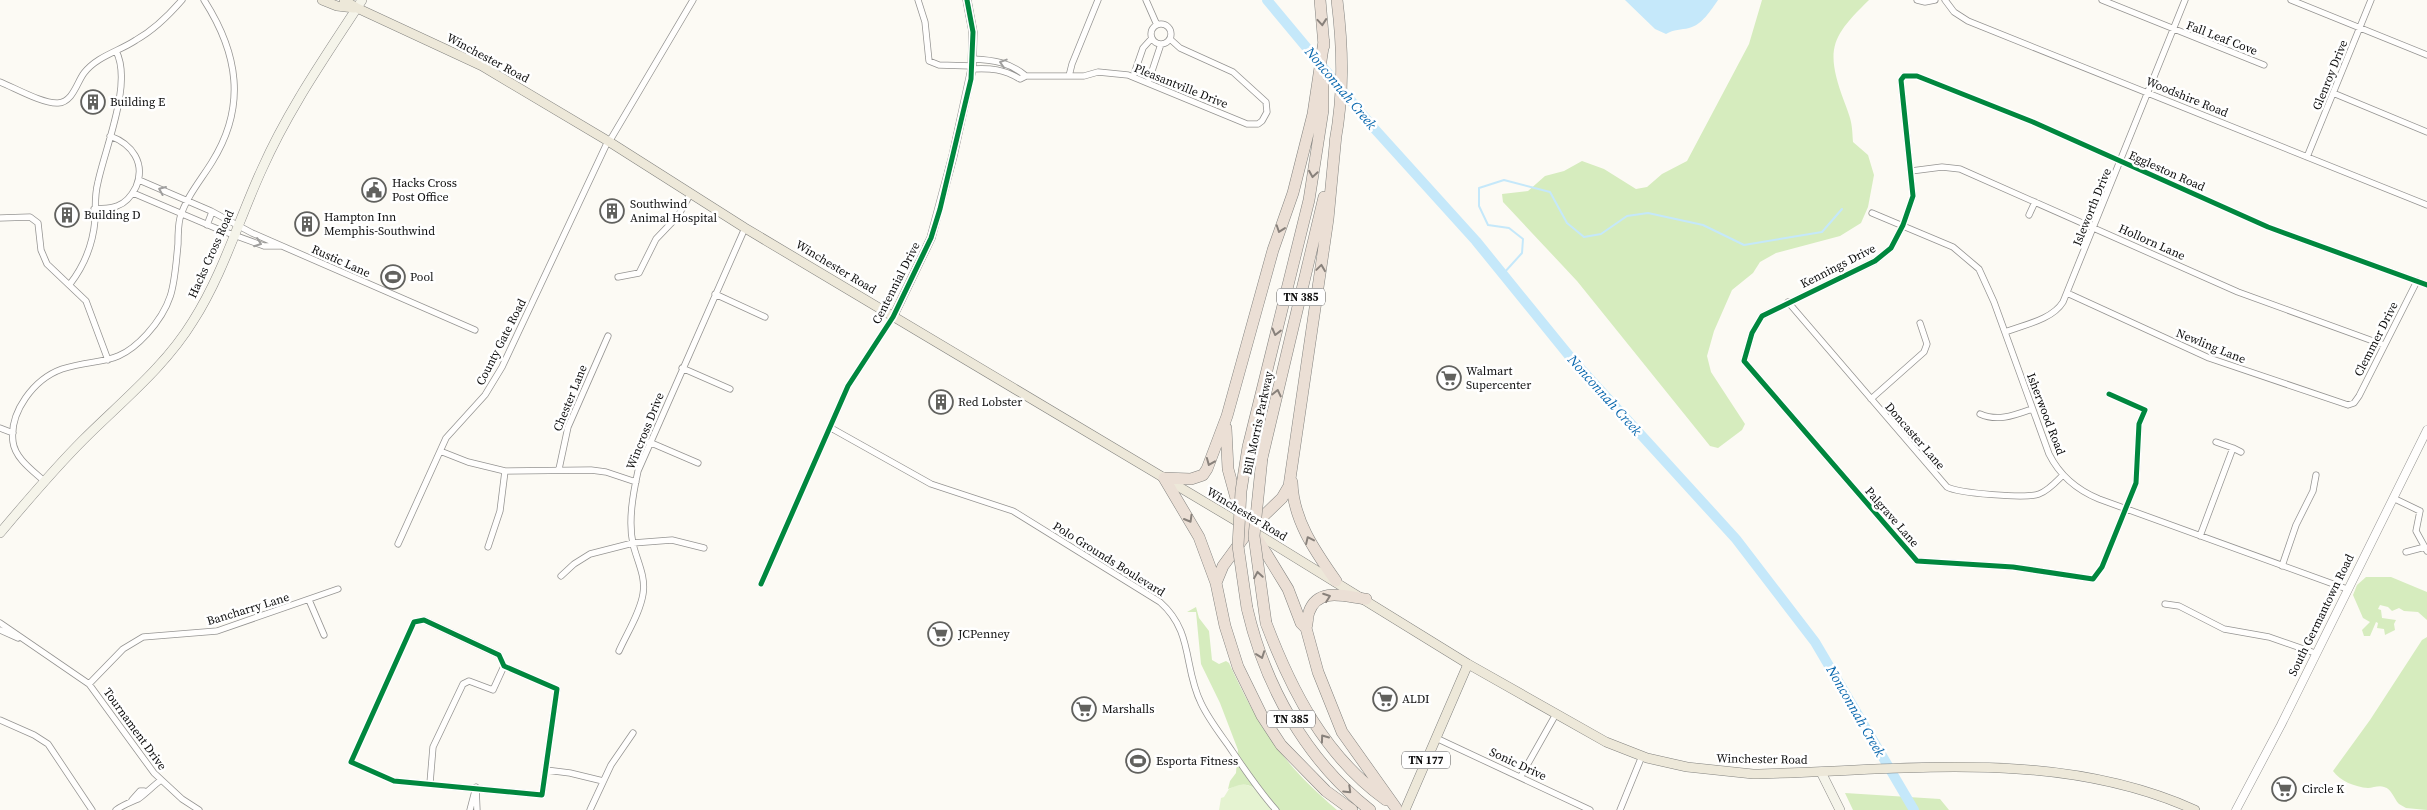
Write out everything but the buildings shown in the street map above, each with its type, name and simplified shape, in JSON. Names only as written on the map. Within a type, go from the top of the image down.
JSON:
[{"type":"highway","name":"Bill Morris Parkway","points":[[1337,0],[1341,36],[1342,95],[1336,135],[1312,255],[1262,458],[1254,536],[1266,623],[1286,675],[1307,715],[1353,774],[1400,809]]},
{"type":"highway","name":"Bill Morris Parkway","points":[[1320,2],[1324,41],[1323,110],[1309,200],[1248,447],[1241,491],[1238,546],[1247,608],[1260,655],[1294,725],[1335,778],[1370,810]]},
{"type":"highway","points":[[1164,478],[1191,479],[1202,475],[1207,469],[1227,416],[1313,114],[1324,41]]},
{"type":"highway","points":[[1216,583],[1223,566],[1250,529],[1282,498],[1289,486],[1328,218],[1336,135]]},
{"type":"highway","points":[[1227,416],[1225,439],[1228,469],[1239,509],[1288,590],[1301,623],[1306,628]]},
{"type":"highway","points":[[1291,466],[1294,498],[1303,526],[1313,548],[1336,581]]},
{"type":"highway","points":[[1164,478],[1199,537],[1216,583],[1236,659],[1262,716],[1281,745],[1326,790],[1352,810]]},
{"type":"highway","points":[[1366,599],[1339,594],[1327,595],[1310,609],[1306,628],[1318,672],[1342,732],[1400,809]]},
{"type":"main road","name":"Winchester Road","points":[[322,0],[337,6],[359,4]]},
{"type":"main road","name":"Winchester Road","points":[[344,0],[359,4],[482,66],[609,141],[745,228],[1366,599],[1468,664],[1606,742],[1642,756],[1722,772],[1821,772],[2000,766],[2084,776],[2159,794],[2195,810]]},
{"type":"main road","name":"Hacks Cross Road","points":[[0,533],[43,480],[147,378],[179,341],[193,321],[214,283],[290,111],[359,4]]},
{"type":"main road","name":"TN 177","points":[[1400,809],[1436,738],[1468,664]]},
{"type":"main road","points":[[1821,772],[1840,810]]},
{"type":"street","points":[[0,82],[58,103],[64,101],[77,88],[84,72],[138,39],[168,16],[182,0]]},
{"type":"street","points":[[43,480],[22,460],[13,444],[13,433],[20,407],[39,383],[63,369],[108,360],[123,354],[146,334],[158,320],[173,294],[181,215],[187,200],[216,155],[232,117],[234,95],[229,51],[220,25],[204,0]]},
{"type":"street","name":"County Gate Road","points":[[398,544],[440,450],[453,430],[494,381],[609,141],[693,0]]},
{"type":"street","points":[[918,0],[925,22],[929,61],[936,64],[958,66],[993,60],[1008,64],[1026,76]]},
{"type":"street","name":"Centennial Drive","points":[[761,584],[848,386],[893,316],[931,238],[940,209],[972,65],[973,32],[967,0]]},
{"type":"street","points":[[1069,76],[1098,0]]},
{"type":"street","points":[[1146,0],[1157,25]]},
{"type":"street","points":[[1917,0],[1925,2],[1935,0]]},
{"type":"street","name":"Woodshire Road","points":[[1945,0],[1954,12],[1964,19],[2427,205]]},
{"type":"street","name":"Fall Leaf Cove","points":[[2102,0],[2264,65]]},
{"type":"street","name":"Isleworth Drive","points":[[2005,332],[2052,314],[2058,309],[2068,293],[2185,0]]},
{"type":"street","points":[[2291,0],[2427,55]]},
{"type":"street","name":"Glenroy Drive","points":[[2307,157],[2371,0]]},
{"type":"street","points":[[1148,83],[1160,44],[1170,39],[1170,29],[1162,24],[1157,25],[1151,32],[1152,38],[1160,44]]},
{"type":"street","points":[[1133,77],[1143,48],[1152,38]]},
{"type":"street","name":"Pleasantville Drive","points":[[972,65],[1003,69],[1020,78],[1026,76],[1084,76],[1098,72],[1133,77],[1247,124],[1258,124],[1265,117],[1267,112],[1266,102],[1233,72],[1180,48],[1170,39]]},
{"type":"street","points":[[70,284],[80,271],[88,248],[95,220],[94,209],[97,185],[120,97],[120,59],[116,51]]},
{"type":"street","name":"Eggleston Road","points":[[1900,80],[1904,76],[1917,76],[2033,122],[2268,227],[2427,285]]},
{"type":"street","name":"Kennings Drive","points":[[1744,361],[1752,333],[1760,318],[1788,302],[1875,262],[1891,248],[1903,225],[1913,196],[1900,80]]},
{"type":"street","points":[[2333,93],[2427,132]]},
{"type":"street","points":[[94,209],[119,205],[133,193],[139,180],[140,170],[135,153],[128,145],[110,136]]},
{"type":"street","name":"Hollorn Lane","points":[[1911,171],[1955,168],[2238,292],[2384,345]]},
{"type":"street","points":[[139,180],[212,212],[236,230]]},
{"type":"street","points":[[133,193],[207,225],[236,230]]},
{"type":"street","points":[[618,277],[639,273],[656,239],[678,216],[691,193]]},
{"type":"street","points":[[2029,215],[2035,202]]},
{"type":"street","points":[[207,225],[212,212]]},
{"type":"street","name":"Isherwood Road","points":[[1872,213],[1953,247],[1974,263],[1985,278],[2049,454],[2063,475],[2086,493],[2347,589]]},
{"type":"street","points":[[0,218],[28,216],[38,223],[41,250],[48,264],[86,301],[108,360]]},
{"type":"street","name":"Wincross Drive","points":[[619,651],[643,594],[642,576],[633,543],[632,515],[636,482],[649,442],[745,228]]},
{"type":"street","name":"Rustic Lane","points":[[236,230],[264,246],[282,246],[474,330]]},
{"type":"street","name":"Clemmer Drive","points":[[2351,404],[2359,396],[2417,281]]},
{"type":"street","name":"Newling Lane","points":[[2068,293],[2209,358],[2337,403],[2351,404]]},
{"type":"street","points":[[715,294],[765,317]]},
{"type":"street","name":"Doncaster Lane","points":[[1788,302],[1939,478],[1952,490],[2032,496],[2042,493],[2063,475]]},
{"type":"street","points":[[1871,399],[1924,352],[1927,344],[1920,323]]},
{"type":"street","name":"Chester Lane","points":[[559,469],[568,426],[608,336]]},
{"type":"street","name":"Palgrave Lane","points":[[1744,361],[1918,561],[2014,567],[2094,579],[2102,567],[2125,508]]},
{"type":"street","points":[[682,368],[730,389]]},
{"type":"street","points":[[2109,394],[2145,410],[2139,424],[2137,479],[2125,508]]},
{"type":"street","points":[[1980,414],[1999,418],[2032,409]]},
{"type":"street","points":[[0,428],[13,433]]},
{"type":"street","name":"Polo Grounds Boulevard","points":[[831,428],[935,486],[990,502],[1013,512],[1160,602],[1174,618],[1183,633],[1193,684],[1201,705],[1252,780],[1276,810]]},
{"type":"street","name":"South Germantown Road","points":[[2236,810],[2281,724],[2427,430]]},
{"type":"street","points":[[649,442],[698,463]]},
{"type":"street","points":[[2216,442],[2241,452]]},
{"type":"street","points":[[2200,536],[2233,448]]},
{"type":"street","points":[[440,450],[468,462],[505,471],[559,469],[600,471],[636,482]]},
{"type":"street","points":[[488,547],[500,510],[505,471]]},
{"type":"street","points":[[2282,566],[2298,520],[2313,491],[2316,475]]},
{"type":"street","points":[[2393,498],[2424,511],[2416,531],[2426,549],[2406,552]]},
{"type":"street","points":[[561,576],[574,564],[590,554],[633,543],[672,540],[704,548]]},
{"type":"street","name":"Bancharry Lane","points":[[89,684],[123,649],[143,637],[217,631],[338,589]]},
{"type":"street","points":[[309,600],[324,635]]},
{"type":"street","points":[[2165,604],[2179,606],[2224,629],[2269,637],[2315,653]]},
{"type":"street","points":[[424,620],[499,654],[504,666],[557,689],[542,795],[476,787],[394,781],[351,762],[414,622],[424,620]]},
{"type":"street","name":"Tournament Drive","points":[[0,623],[89,684],[160,780],[199,810]]},
{"type":"street","name":"Tournament Drive","points":[[0,630],[31,645]]},
{"type":"street","points":[[430,783],[434,747],[463,684],[469,681],[494,690],[504,666]]},
{"type":"street","points":[[1521,776],[1556,714]]},
{"type":"street","points":[[0,720],[34,734],[48,744],[92,810]]},
{"type":"street","points":[[590,810],[610,765],[633,733]]},
{"type":"street","name":"Sonic Drive","points":[[1436,738],[1521,776],[1590,810]]},
{"type":"street","points":[[1620,810],[1642,756]]},
{"type":"street","points":[[546,770],[570,772],[603,781]]},
{"type":"street","points":[[116,810],[132,800],[138,799],[144,791],[160,780]]},
{"type":"street","points":[[470,810],[476,787]]},
{"type":"street","points":[[476,787],[478,810]]},
{"type":"green space","points":[[1762,0],[1869,0],[1846,24],[1839,35],[1835,45],[1834,56],[1838,83],[1851,121],[1853,142],[1868,155],[1874,175],[1868,207],[1861,223],[1840,236],[1776,253],[1760,262],[1753,273],[1732,290],[1714,331],[1707,356],[1711,372],[1745,424],[1742,430],[1718,448],[1710,446],[1577,281],[1503,202],[1502,194],[1528,191],[1545,176],[1564,171],[1582,161],[1604,169],[1636,189],[1647,187],[1662,174],[1687,161],[1749,44]]},
{"type":"green space","points":[[2366,577],[2391,577],[2427,592],[2427,620],[2418,612],[2404,611],[2399,608],[2392,611],[2388,607],[2380,605],[2378,609],[2381,610],[2382,618],[2396,620],[2394,624],[2395,630],[2385,635],[2384,629],[2377,628],[2378,623],[2376,622],[2370,636],[2364,636],[2362,630],[2370,622],[2363,618],[2353,595],[2357,585]]},
{"type":"green space","points":[[1196,607],[1199,618],[1209,631],[1212,660],[1219,664],[1226,661],[1229,663],[1251,707],[1274,743],[1301,776],[1337,810],[1273,810],[1259,792],[1250,786],[1239,785],[1228,789],[1230,781],[1236,773],[1238,750],[1220,703],[1201,664],[1196,612],[1187,612]]},
{"type":"green space","points":[[2427,637],[2427,810],[2406,808],[2399,804],[2387,788],[2380,786],[2368,788],[2353,785],[2344,781],[2333,771],[2370,720],[2422,640]]},
{"type":"green space","points":[[1239,784],[1255,789],[1263,796],[1273,810],[1219,810],[1221,798],[1224,797],[1229,789]]},
{"type":"green space","points":[[1845,793],[1940,799],[1949,810],[1853,810]]},
{"type":"water","points":[[1625,0],[1718,0],[1706,17],[1698,24],[1666,34],[1655,29]]},
{"type":"waterway","name":"Nonconnah Creek","points":[[1267,0],[1372,126],[1476,241],[1571,358],[1736,539],[1815,642],[1914,810]]},
{"type":"waterway","points":[[1503,274],[1522,253],[1523,239],[1509,228],[1488,225],[1479,206],[1479,188],[1504,180],[1550,192],[1567,223],[1584,237],[1601,234],[1627,216],[1648,213],[1703,225],[1744,245],[1822,232],[1842,209]]},
{"type":"cycle path","points":[[761,584],[848,386],[893,317],[931,238],[940,209],[971,79],[973,32],[967,0]]},
{"type":"cycle path","points":[[2109,394],[2145,410],[2139,424],[2136,483],[2102,567],[2093,579],[2013,567],[1917,561],[1744,361],[1752,333],[1762,316],[1875,261],[1891,248],[1903,225],[1913,196],[1901,80],[1904,76],[1917,76],[2033,122],[2268,227],[2427,285]]},
{"type":"cycle path","points":[[424,620],[499,655],[504,666],[557,689],[542,795],[394,781],[351,762],[414,622],[424,620]]},
{"type":"place","name":"Building E","points":[[93,102]]},
{"type":"place","name":"Hacks Cross Post Office","points":[[374,190]]},
{"type":"place","name":"Southwind Animal Hospital","points":[[612,211]]},
{"type":"place","name":"Building D","points":[[67,215]]},
{"type":"place","name":"Hampton Inn Memphis-Southwind","points":[[307,224]]},
{"type":"place","name":"Pool","points":[[393,277]]},
{"type":"place","name":"Walmart Supercenter","points":[[1449,378]]},
{"type":"place","name":"Red Lobster","points":[[941,402]]},
{"type":"place","name":"JCPenney","points":[[940,634]]},
{"type":"place","name":"ALDI","points":[[1385,699]]},
{"type":"place","name":"Marshalls","points":[[1084,709]]},
{"type":"place","name":"Esporta Fitness","points":[[1138,761]]},
{"type":"place","name":"Circle K","points":[[2284,789]]}]
